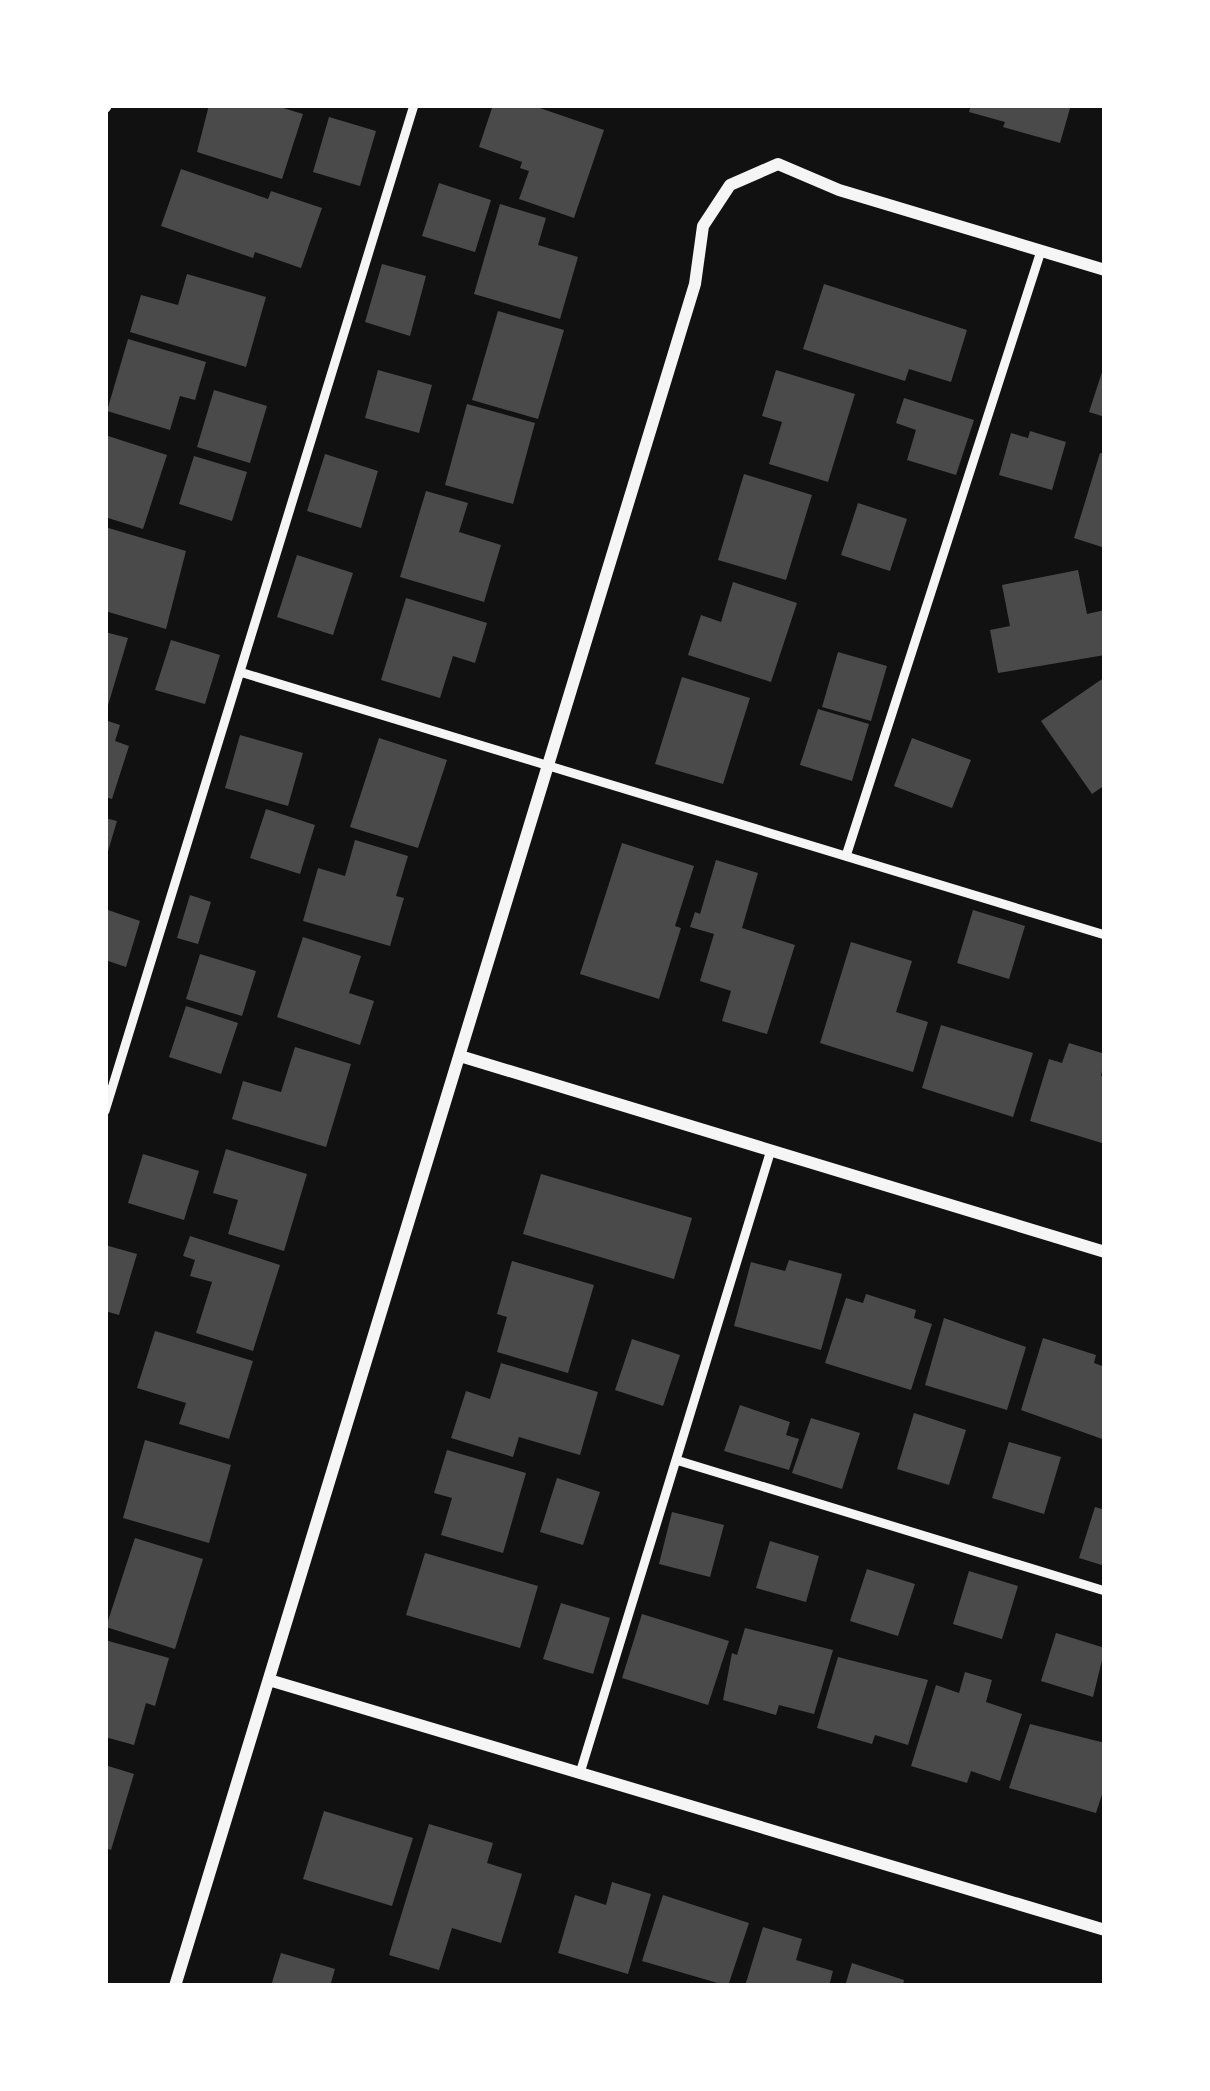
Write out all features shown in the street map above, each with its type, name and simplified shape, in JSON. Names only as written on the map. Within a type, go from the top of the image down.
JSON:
[{"type":"street","points":[[175,1986],[695,284],[703,226],[730,185],[778,164],[839,190],[1105,270]]},
{"type":"street","points":[[460,1056],[1105,1252]]},
{"type":"street","points":[[269,1679],[1105,1930]]},
{"type":"lane","points":[[105,1111],[414,105]]},
{"type":"lane","points":[[846,856],[1040,251]]},
{"type":"lane","points":[[240,672],[1105,935]]},
{"type":"lane","points":[[580,1773],[771,1150]]},
{"type":"lane","points":[[676,1460],[1105,1591]]},
{"type":"building","points":[[209,105],[273,105],[303,114],[282,179],[197,152]]},
{"type":"building","points":[[493,105],[531,105],[604,130],[574,218],[519,199],[529,171],[520,168],[522,162],[479,147]]},
{"type":"building","points":[[971,105],[1071,105],[1060,143],[1003,127],[1005,122],[969,112]]},
{"type":"building","points":[[329,117],[376,131],[360,186],[313,172]]},
{"type":"building","points":[[181,169],[268,199],[271,191],[322,208],[301,268],[255,252],[253,258],[161,226]]},
{"type":"building","points":[[439,183],[491,200],[475,252],[422,236]]},
{"type":"building","points":[[500,204],[546,218],[538,245],[578,257],[560,319],[474,294]]},
{"type":"building","points":[[382,264],[426,276],[410,336],[365,322]]},
{"type":"building","points":[[187,274],[266,297],[246,367],[130,332],[141,295],[178,305]]},
{"type":"building","points":[[824,284],[967,330],[951,382],[909,369],[905,381],[803,349]]},
{"type":"building","points":[[498,311],[564,330],[538,419],[472,400]]},
{"type":"building","points":[[128,339],[206,362],[195,400],[180,396],[170,430],[107,411]]},
{"type":"building","points":[[1105,363],[1105,417],[1089,412]]},
{"type":"building","points":[[378,370],[432,385],[419,433],[365,418]]},
{"type":"building","points":[[776,370],[855,394],[828,482],[769,464],[782,422],[762,416]]},
{"type":"building","points":[[214,390],[267,406],[250,463],[197,447]]},
{"type":"building","points":[[904,398],[974,420],[956,475],[907,460],[916,430],[896,423]]},
{"type":"building","points":[[467,404],[535,423],[513,504],[445,485]]},
{"type":"building","points":[[1030,431],[1066,442],[1052,490],[999,475],[1011,433],[1028,438]]},
{"type":"building","points":[[105,435],[167,455],[143,529],[105,517]]},
{"type":"building","points":[[1100,453],[1105,454],[1105,548],[1074,538]]},
{"type":"building","points":[[325,454],[378,471],[361,528],[307,511]]},
{"type":"building","points":[[194,456],[247,472],[232,521],[179,504]]},
{"type":"building","points":[[744,474],[812,495],[786,580],[718,560]]},
{"type":"building","points":[[426,491],[468,503],[459,532],[501,545],[484,602],[400,577]]},
{"type":"building","points":[[858,503],[907,519],[890,571],[841,555]]},
{"type":"building","points":[[105,527],[186,551],[166,629],[105,611]]},
{"type":"building","points":[[297,555],[353,573],[333,635],[277,617]]},
{"type":"building","points":[[1078,570],[1087,614],[1105,610],[1105,655],[998,673],[990,630],[1010,626],[1002,585]]},
{"type":"building","points":[[733,582],[797,603],[771,682],[688,655],[701,615],[721,622]]},
{"type":"building","points":[[406,598],[487,623],[475,663],[453,656],[440,698],[381,680]]},
{"type":"building","points":[[105,632],[128,638],[106,712],[105,712]]},
{"type":"building","points":[[171,640],[220,655],[205,704],[155,690]]},
{"type":"building","points":[[838,652],[887,666],[871,721],[822,707]]},
{"type":"building","points":[[682,677],[750,698],[723,784],[655,764]]},
{"type":"building","points":[[1105,677],[1105,785],[1092,794],[1041,721]]},
{"type":"building","points":[[818,709],[869,724],[852,781],[800,765]]},
{"type":"building","points":[[105,720],[120,725],[115,741],[129,746],[112,799],[105,797]]},
{"type":"building","points":[[240,735],[303,753],[288,806],[225,788]]},
{"type":"building","points":[[379,738],[447,760],[418,848],[350,827]]},
{"type":"building","points":[[912,738],[971,760],[952,808],[894,786]]},
{"type":"building","points":[[266,809],[315,825],[300,874],[250,858]]},
{"type":"building","points":[[105,818],[117,821],[106,858],[105,858]]},
{"type":"building","points":[[355,840],[408,856],[396,896],[404,898],[390,946],[303,921],[318,868],[345,876]]},
{"type":"building","points":[[622,843],[694,866],[659,999],[580,974]]},
{"type":"building","points":[[716,860],[758,873],[742,928],[795,945],[767,1034],[722,1021],[731,991],[700,981],[714,934],[690,927],[695,912],[700,914]]},
{"type":"building","points":[[190,895],[211,902],[198,944],[177,938]]},
{"type":"building","points":[[105,909],[140,921],[126,967],[105,960]]},
{"type":"building","points":[[973,910],[1025,926],[1009,979],[957,963]]},
{"type":"building","points":[[303,937],[361,956],[349,993],[374,1001],[360,1045],[277,1017]]},
{"type":"building","points":[[851,942],[912,961],[896,1012],[928,1022],[913,1072],[820,1043]]},
{"type":"building","points":[[200,954],[256,971],[242,1016],[186,999]]},
{"type":"building","points":[[186,1006],[238,1023],[221,1074],[169,1057]]},
{"type":"building","points":[[941,1025],[1033,1053],[1013,1117],[922,1088]]},
{"type":"building","points":[[1069,1043],[1105,1054],[1101,1076],[1105,1077],[1105,1144],[1030,1121],[1049,1059],[1062,1063]]},
{"type":"building","points":[[295,1047],[351,1064],[326,1147],[232,1119],[243,1081],[281,1092]]},
{"type":"building","points":[[226,1149],[307,1174],[284,1251],[228,1234],[238,1200],[213,1193]]},
{"type":"building","points":[[143,1154],[199,1171],[184,1220],[128,1203]]},
{"type":"building","points":[[541,1174],[692,1218],[674,1279],[523,1234]]},
{"type":"building","points":[[190,1236],[280,1265],[253,1351],[196,1333],[212,1282],[190,1276],[195,1260],[183,1256]]},
{"type":"building","points":[[105,1245],[137,1254],[119,1315],[105,1311]]},
{"type":"building","points":[[789,1260],[842,1274],[821,1350],[734,1326],[751,1262],[785,1271]]},
{"type":"building","points":[[512,1261],[594,1285],[568,1373],[497,1352],[507,1317],[497,1314]]},
{"type":"building","points":[[866,1294],[916,1310],[914,1318],[932,1324],[911,1390],[825,1363],[846,1298],[863,1303]]},
{"type":"building","points":[[944,1318],[1026,1347],[1007,1410],[925,1385]]},
{"type":"building","points":[[155,1331],[253,1361],[229,1439],[179,1424],[186,1403],[137,1388]]},
{"type":"building","points":[[1043,1338],[1096,1355],[1094,1363],[1105,1367],[1105,1440],[1021,1410]]},
{"type":"building","points":[[632,1339],[680,1355],[663,1406],[615,1390]]},
{"type":"building","points":[[501,1363],[598,1392],[580,1455],[519,1437],[513,1457],[451,1438],[466,1391],[490,1399]]},
{"type":"building","points":[[740,1405],[790,1422],[786,1435],[799,1439],[789,1470],[724,1451]]},
{"type":"building","points":[[914,1413],[966,1430],[949,1485],[897,1469]]},
{"type":"building","points":[[811,1418],[860,1433],[842,1489],[792,1473]]},
{"type":"building","points":[[145,1440],[231,1465],[209,1543],[123,1518]]},
{"type":"building","points":[[1009,1442],[1061,1457],[1044,1514],[992,1498]]},
{"type":"building","points":[[447,1450],[526,1473],[503,1553],[441,1535],[452,1498],[434,1493]]},
{"type":"building","points":[[557,1478],[600,1492],[583,1545],[540,1532]]},
{"type":"building","points":[[1095,1507],[1105,1510],[1105,1566],[1079,1558]]},
{"type":"building","points":[[672,1512],[724,1525],[710,1577],[659,1564]]},
{"type":"building","points":[[135,1538],[203,1559],[175,1649],[106,1627]]},
{"type":"building","points":[[770,1541],[819,1556],[806,1602],[756,1588]]},
{"type":"building","points":[[425,1553],[538,1586],[520,1648],[406,1615]]},
{"type":"building","points":[[867,1569],[915,1584],[898,1636],[850,1621]]},
{"type":"building","points":[[969,1571],[1018,1586],[1002,1639],[953,1624]]},
{"type":"building","points":[[561,1603],[610,1618],[593,1674],[543,1659]]},
{"type":"building","points":[[642,1614],[729,1641],[708,1705],[622,1678]]},
{"type":"building","points":[[745,1628],[833,1650],[814,1714],[779,1705],[776,1715],[723,1700],[732,1653],[737,1655]]},
{"type":"building","points":[[1056,1633],[1105,1648],[1093,1697],[1041,1681]]},
{"type":"building","points":[[105,1640],[169,1658],[155,1706],[146,1703],[134,1745],[105,1737]]},
{"type":"building","points":[[838,1657],[928,1680],[908,1745],[875,1735],[872,1744],[817,1728]]},
{"type":"building","points":[[965,1672],[992,1680],[986,1702],[1022,1714],[1000,1781],[971,1771],[967,1783],[911,1766],[936,1685],[959,1693]]},
{"type":"building","points":[[1030,1724],[1105,1743],[1105,1785],[1096,1813],[1009,1788]]},
{"type":"building","points":[[105,1765],[134,1774],[111,1850],[105,1848]]},
{"type":"building","points":[[324,1811],[413,1838],[392,1906],[303,1879]]},
{"type":"building","points":[[429,1824],[493,1843],[487,1863],[522,1874],[501,1943],[452,1928],[439,1970],[389,1955]]},
{"type":"building","points":[[612,1882],[651,1894],[628,1974],[558,1953],[575,1895],[606,1905]]},
{"type":"building","points":[[663,1895],[749,1923],[728,1986],[642,1961]]},
{"type":"building","points":[[763,1927],[802,1939],[796,1960],[833,1971],[829,1986],[745,1986]]},
{"type":"building","points":[[281,1953],[335,1969],[330,1986],[271,1986]]},
{"type":"building","points":[[852,1963],[904,1980],[903,1986],[845,1986]]}]
